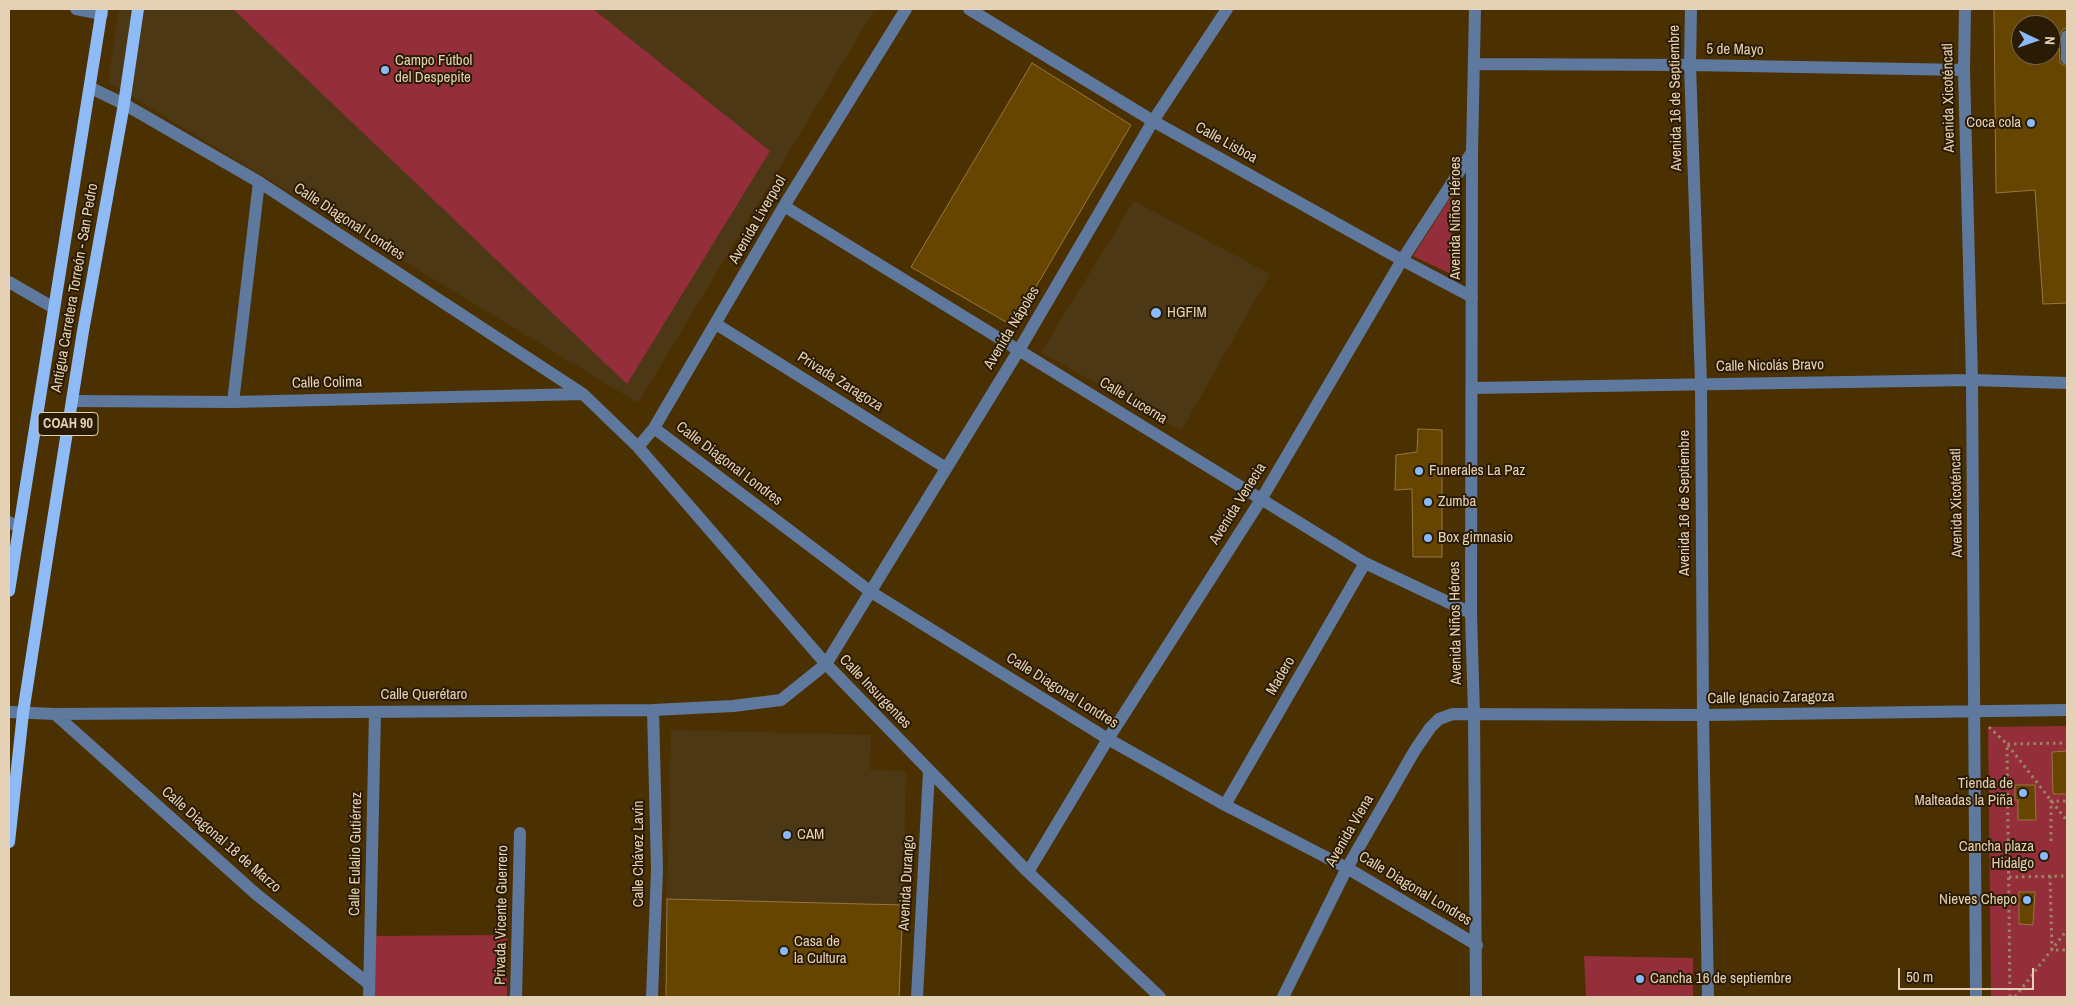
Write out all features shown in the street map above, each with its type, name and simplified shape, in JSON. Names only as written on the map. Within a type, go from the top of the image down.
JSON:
[{"type":"main road","name":"Antigua Carretera Torreón - San Pedro","points":[[9,842],[23,713],[72,401],[124,104],[138,9]]},
{"type":"main road","name":"Antigua Carretera Torreón - San Pedro","points":[[9,591],[14,525],[54,308],[102,11]]},
{"type":"street","points":[[76,9],[102,11]]},
{"type":"street","name":"Avenida Liverpool","points":[[638,447],[654,428],[784,206],[906,9]]},
{"type":"street","name":"Calle Lisboa","points":[[969,9],[1153,121],[1472,297]]},
{"type":"street","name":"Avenida Nápoles","points":[[826,664],[1019,350],[1153,121],[1227,9]]},
{"type":"street","name":"Avenida Niños Héroes","points":[[1475,9],[1472,152],[1473,388],[1471,613],[1474,714],[1476,997]]},
{"type":"street","name":"Avenida 16 de Septiembre","points":[[1691,9],[1690,65],[1701,384],[1703,715],[1708,997]]},
{"type":"street","name":"Avenida Xicoténcatl","points":[[1965,9],[1964,70],[1972,380],[1976,712],[1976,997]]},
{"type":"street","points":[[2067,36],[2067,59]]},
{"type":"street","name":"5 de Mayo","points":[[1475,64],[1690,65],[1964,70]]},
{"type":"street","name":"Calle Diagonal Londres","points":[[91,88],[124,104],[259,182],[583,394]]},
{"type":"street","name":"Avenida Venecia","points":[[1028,872],[1108,739],[1262,498],[1402,260],[1472,152]]},
{"type":"street","points":[[233,402],[259,182]]},
{"type":"street","name":"Calle Lucerna","points":[[784,206],[1365,563],[1471,613]]},
{"type":"street","points":[[9,282],[54,308]]},
{"type":"street","name":"Privada Zaragoza","points":[[716,324],[946,468]]},
{"type":"street","name":"Calle Nicolás Bravo","points":[[1473,388],[1972,380],[2067,384]]},
{"type":"street","name":"Calle Colima","points":[[72,401],[233,402],[583,394]]},
{"type":"street","name":"Calle Insurgentes","points":[[583,394],[638,447],[826,664],[1028,872],[1160,997]]},
{"type":"street","name":"Calle Diagonal Londres","points":[[654,428],[870,592],[1108,739],[1225,805],[1346,868],[1477,945]]},
{"type":"street","name":"Madero","points":[[1225,805],[1365,563]]},
{"type":"street","name":"Calle Querétaro","points":[[9,712],[56,714],[653,710],[733,706],[781,700],[826,664]]},
{"type":"street","name":"Calle Chávez Lavín","points":[[652,997],[657,870],[653,710]]},
{"type":"street","name":"Calle Ignacio Zaragoza","points":[[1474,714],[1703,715],[2067,710]]},
{"type":"street","name":"Calle Eulalio Gutiérrez","points":[[368,997],[375,712]]},
{"type":"street","name":"Calle Diagonal 18 de Marzo","points":[[56,714],[256,894],[369,984]]},
{"type":"street","name":"Avenida Viena","points":[[1284,997],[1346,868],[1430,728],[1439,719],[1453,714],[1474,714]]},
{"type":"street","name":"Avenida Durango","points":[[917,997],[929,771]]},
{"type":"street","name":"Privada Vicente Guerrero","points":[[516,997],[520,833]]},
{"type":"path","points":[[2006,744],[2067,743]]},
{"type":"path","points":[[2006,744],[2067,821]]},
{"type":"path","points":[[2006,744],[2010,997]]},
{"type":"path","points":[[2051,801],[2067,800]]},
{"type":"path","points":[[2051,801],[2051,841]]},
{"type":"path","points":[[2050,876],[2052,950]]},
{"type":"path","points":[[2009,877],[2067,876]]},
{"type":"path","points":[[2015,997],[2067,930]]},
{"type":"path","points":[[2052,950],[2067,950]]},
{"type":"shaded area","points":[[119,9],[875,9],[638,403],[108,82]]},
{"type":"shaded area","points":[[233,9],[593,9],[770,151],[627,384]]},
{"type":"shaded area","points":[[1452,195],[1451,274],[1413,256]]},
{"type":"shaded area","name":"HGFIM","points":[[1134,201],[1270,274],[1181,431],[1041,352]]},
{"type":"shaded area","points":[[2067,726],[2067,997],[1991,997],[1988,727]]},
{"type":"shaded area","name":"CAM","points":[[671,730],[871,735],[870,770],[906,771],[903,905],[667,899]]},
{"type":"shaded area","points":[[507,935],[507,997],[369,997],[374,936]]},
{"type":"shaded area","name":"Cancha 16 de septiembre","points":[[1584,956],[1693,958],[1693,997],[1586,997]]},
{"type":"building","name":"Coca cola","points":[[1994,9],[2067,9],[2067,28],[2063,29],[2061,32],[2061,15],[2011,15],[2011,65],[2061,64],[2067,67],[2067,303],[2043,304],[2035,190],[1996,193]]},
{"type":"building","points":[[1032,63],[1131,125],[1013,326],[911,267]]},
{"type":"building","points":[[1418,429],[1442,430],[1442,557],[1413,557],[1412,489],[1395,490],[1396,455],[1417,452]]},
{"type":"building","points":[[2067,751],[2067,794],[2053,794],[2052,752]]},
{"type":"building","points":[[2015,785],[2035,785],[2036,820],[2018,820],[2018,800],[2015,800]]},
{"type":"building","points":[[2019,892],[2035,892],[2033,925],[2019,924]]},
{"type":"building","name":"Casa de la Cultura","points":[[667,899],[903,905],[899,997],[666,997]]},
{"type":"place","name":"Campo Fútbol del Despepite","points":[[385,70]]},
{"type":"place","name":"Coca cola","points":[[2031,123]]},
{"type":"place","name":"HGFIM","points":[[1156,313]]},
{"type":"place","name":"Funerales La Paz","points":[[1419,471]]},
{"type":"place","name":"Zumba","points":[[1428,502]]},
{"type":"place","name":"Box gimnasio","points":[[1428,538]]},
{"type":"place","name":"Tienda de Malteadas la Piña","points":[[2023,793]]},
{"type":"place","name":"CAM","points":[[787,835]]},
{"type":"place","name":"Cancha plaza Hidalgo","points":[[2044,856]]},
{"type":"place","name":"Nieves Chepo","points":[[2027,900]]},
{"type":"place","name":"Casa de la Cultura","points":[[784,951]]},
{"type":"place","name":"Cancha 16 de septiembre","points":[[1640,979]]}]
